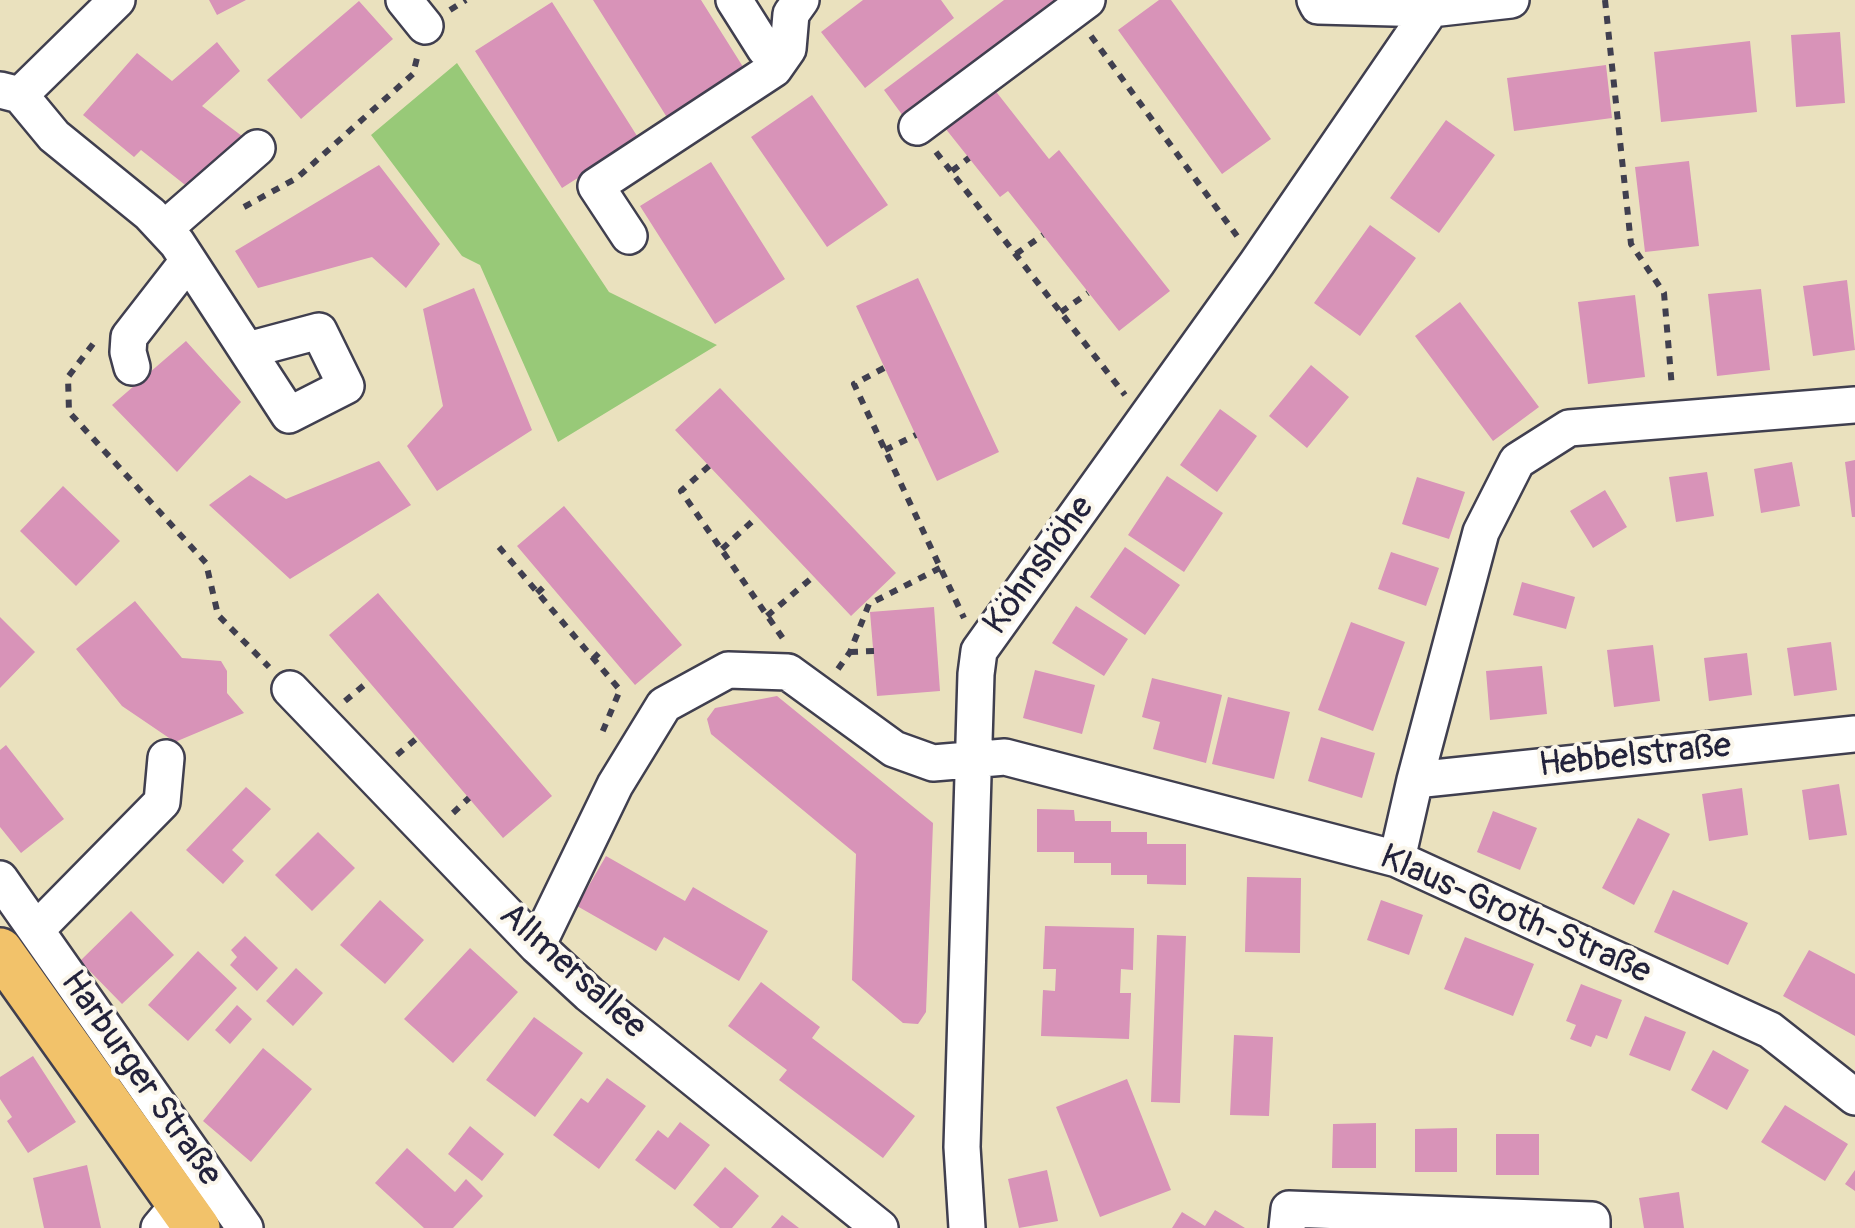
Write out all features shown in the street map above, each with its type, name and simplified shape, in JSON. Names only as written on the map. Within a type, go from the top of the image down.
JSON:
[{"type":"main road","name":"Harburger Straße","points":[[18,940],[178,1220]]},
{"type":"street","points":[[117,0],[10,92],[54,136],[164,229],[248,350]]},
{"type":"street","points":[[734,0],[766,49]]},
{"type":"street","points":[[629,236],[596,186],[774,70],[788,50],[791,14],[801,0]]},
{"type":"street","points":[[1312,2],[1431,8],[1510,0]]},
{"type":"street","points":[[917,127],[1080,6]]},
{"type":"street","name":"Köhnshöhe","points":[[966,1228],[962,1147],[979,651],[1257,262],[1431,8]]},
{"type":"street","points":[[164,229],[256,148]]},
{"type":"street","points":[[132,367],[129,337],[188,261]]},
{"type":"street","points":[[1397,859],[1481,532],[1516,461],[1569,428],[1855,404]]},
{"type":"street","points":[[537,946],[615,786],[664,705],[728,670],[788,672]]},
{"type":"street","name":"Klaus-Groth-Straße","points":[[788,672],[894,749],[933,763],[1005,757],[1397,859],[1770,1030],[1855,1097]]},
{"type":"street","name":"Allmersallee","points":[[290,689],[537,946],[589,994],[880,1228]]},
{"type":"street","name":"Hebbelstraße","points":[[1415,780],[1855,734]]},
{"type":"street","points":[[18,940],[162,802],[166,758]]},
{"type":"street","name":"Harburger Straße","points":[[0,879],[18,940],[245,1228]]},
{"type":"street","points":[[1288,1219],[1592,1220],[1592,1228]]},
{"type":"path","points":[[1605,0],[1630,244],[1664,294],[1675,420]]},
{"type":"path","points":[[1080,6],[1257,262]]},
{"type":"path","points":[[917,127],[1144,420]]},
{"type":"path","points":[[952,171],[969,158]]},
{"type":"path","points":[[1016,254],[1043,235]]},
{"type":"path","points":[[1061,312],[1088,292]]},
{"type":"path","points":[[884,368],[854,384],[979,651]]},
{"type":"path","points":[[885,450],[916,435]]},
{"type":"path","points":[[709,466],[681,490],[789,648],[788,672]]},
{"type":"path","points":[[722,550],[757,517]]},
{"type":"path","points":[[498,548],[620,690],[602,734]]},
{"type":"path","points":[[819,694],[850,652],[869,604],[940,568]]},
{"type":"path","points":[[767,616],[814,576]]},
{"type":"path","points":[[537,592],[548,583]]},
{"type":"path","points":[[593,658],[604,648]]},
{"type":"path","points":[[850,652],[874,651]]},
{"type":"green space","points":[[457,63],[609,292],[717,345],[558,442],[480,265],[462,256],[371,135]]},
{"type":"building","points":[[209,0],[246,0],[217,15]]},
{"type":"building","points":[[593,0],[701,0],[745,70],[668,119]]},
{"type":"building","points":[[863,0],[941,0],[954,18],[865,88],[821,32]]},
{"type":"building","points":[[1004,0],[1056,0],[903,116],[884,90]]},
{"type":"building","points":[[1159,0],[1171,0],[1271,139],[1222,174],[1118,30]]},
{"type":"building","points":[[359,1],[393,39],[301,119],[267,80]]},
{"type":"building","points":[[552,2],[639,139],[562,188],[475,51]]},
{"type":"building","points":[[1840,32],[1845,103],[1796,107],[1791,35]]},
{"type":"building","points":[[1750,41],[1757,112],[1661,122],[1654,52]]},
{"type":"building","points":[[217,42],[240,71],[202,106],[246,139],[189,188],[141,150],[134,157],[83,115],[137,53],[172,81]]},
{"type":"building","points":[[1606,65],[1612,118],[1514,131],[1507,78]]},
{"type":"building","points":[[994,89],[1049,159],[1059,150],[1170,291],[1119,331],[1008,191],[1000,197],[945,128]]},
{"type":"building","points":[[812,95],[888,205],[827,247],[751,137]]},
{"type":"building","points":[[1446,120],[1495,155],[1439,233],[1390,198]]},
{"type":"building","points":[[1689,161],[1699,246],[1645,252],[1635,167]]},
{"type":"building","points":[[711,162],[785,279],[715,324],[640,206]]},
{"type":"building","points":[[379,165],[440,244],[406,288],[372,257],[258,288],[235,251]]},
{"type":"building","points":[[1370,225],[1416,258],[1360,336],[1314,303]]},
{"type":"building","points":[[918,278],[999,452],[937,481],[856,306]]},
{"type":"building","points":[[1847,280],[1855,350],[1813,356],[1803,286]]},
{"type":"building","points":[[474,288],[532,430],[437,491],[407,446],[443,406],[423,309]]},
{"type":"building","points":[[1761,289],[1770,370],[1717,376],[1708,294]]},
{"type":"building","points":[[1635,295],[1645,377],[1588,384],[1578,302]]},
{"type":"building","points":[[1460,302],[1539,407],[1493,441],[1415,336]]},
{"type":"building","points":[[186,341],[241,402],[177,472],[112,405]]},
{"type":"building","points":[[1311,365],[1349,397],[1307,448],[1269,416]]},
{"type":"building","points":[[720,388],[896,573],[851,616],[675,430]]},
{"type":"building","points":[[1220,409],[1257,436],[1217,492],[1180,465]]},
{"type":"building","points":[[1855,460],[1855,517],[1852,517],[1845,462]]},
{"type":"building","points":[[379,461],[411,505],[290,579],[209,505],[250,475],[286,499]]},
{"type":"building","points":[[1792,462],[1800,506],[1761,513],[1754,469]]},
{"type":"building","points":[[1707,472],[1714,516],[1676,522],[1669,477]]},
{"type":"building","points":[[1167,476],[1223,513],[1184,572],[1128,535]]},
{"type":"building","points":[[1417,477],[1465,492],[1449,539],[1402,524]]},
{"type":"building","points":[[63,486],[120,541],[76,586],[20,531]]},
{"type":"building","points":[[1605,490],[1627,527],[1593,548],[1570,511]]},
{"type":"building","points":[[564,506],[682,645],[635,685],[517,546]]},
{"type":"building","points":[[1125,547],[1180,585],[1145,635],[1090,597]]},
{"type":"building","points":[[1391,552],[1439,568],[1426,606],[1378,589]]},
{"type":"building","points":[[1522,582],[1575,597],[1566,629],[1513,615]]},
{"type":"building","points":[[378,593],[552,796],[503,838],[329,635]]},
{"type":"building","points":[[135,601],[182,658],[221,661],[227,671],[227,693],[244,713],[175,742],[122,706],[76,649]]},
{"type":"building","points":[[1076,606],[1128,639],[1104,676],[1052,643]]},
{"type":"building","points":[[934,607],[940,691],[877,696],[870,612]]},
{"type":"building","points":[[0,617],[35,652],[0,688]]},
{"type":"building","points":[[1351,622],[1405,642],[1373,731],[1318,710]]},
{"type":"building","points":[[1831,642],[1837,690],[1794,696],[1787,648]]},
{"type":"building","points":[[1653,645],[1660,701],[1614,707],[1607,650]]},
{"type":"building","points":[[1747,653],[1752,695],[1709,701],[1704,658]]},
{"type":"building","points":[[1542,666],[1547,714],[1490,720],[1486,671]]},
{"type":"building","points":[[1035,670],[1095,685],[1082,734],[1023,718]]},
{"type":"building","points":[[1152,678],[1222,695],[1206,763],[1153,749],[1160,722],[1142,717]]},
{"type":"building","points":[[777,696],[933,823],[926,1012],[918,1024],[903,1023],[852,980],[856,854],[711,734],[707,719],[715,708]]},
{"type":"building","points":[[1228,697],[1290,712],[1274,779],[1212,764]]},
{"type":"building","points":[[1321,737],[1375,753],[1362,798],[1308,781]]},
{"type":"building","points":[[6,745],[64,819],[21,853],[0,827],[0,750]]},
{"type":"building","points":[[1839,784],[1847,835],[1809,840],[1802,790]]},
{"type":"building","points":[[246,787],[271,809],[232,850],[244,861],[223,884],[186,850]]},
{"type":"building","points":[[1742,788],[1748,835],[1709,841],[1702,794]]},
{"type":"building","points":[[1037,809],[1074,810],[1075,821],[1111,821],[1111,832],[1147,832],[1147,844],[1186,844],[1186,885],[1147,884],[1147,875],[1111,875],[1111,863],[1074,863],[1074,852],[1037,852]]},
{"type":"building","points":[[1493,811],[1537,828],[1520,870],[1477,852]]},
{"type":"building","points":[[1638,818],[1670,834],[1634,905],[1602,888]]},
{"type":"building","points":[[318,832],[355,868],[312,911],[275,875]]},
{"type":"building","points":[[606,856],[685,901],[693,887],[768,931],[739,981],[664,937],[656,951],[577,906]]},
{"type":"building","points":[[1247,877],[1301,878],[1300,953],[1245,952]]},
{"type":"building","points":[[1673,890],[1748,923],[1728,965],[1654,932]]},
{"type":"building","points":[[380,900],[424,940],[385,984],[340,945]]},
{"type":"building","points":[[1381,900],[1423,915],[1409,955],[1367,940]]},
{"type":"building","points":[[131,911],[174,955],[122,1004],[80,961]]},
{"type":"building","points":[[1045,926],[1134,928],[1133,970],[1121,969],[1120,993],[1131,993],[1129,1039],[1041,1036],[1043,990],[1055,991],[1056,969],[1043,969]]},
{"type":"building","points":[[1157,935],[1186,936],[1180,1103],[1151,1102]]},
{"type":"building","points":[[245,936],[278,968],[257,991],[230,965],[237,957],[231,950]]},
{"type":"building","points":[[1465,937],[1534,964],[1513,1016],[1444,989]]},
{"type":"building","points":[[470,948],[518,992],[453,1063],[404,1019]]},
{"type":"building","points":[[1809,950],[1855,974],[1855,1036],[1783,996]]},
{"type":"building","points":[[198,951],[237,988],[188,1041],[148,1005]]},
{"type":"building","points":[[296,968],[323,993],[293,1026],[266,1001]]},
{"type":"building","points":[[761,982],[820,1027],[812,1038],[915,1116],[883,1158],[779,1080],[787,1070],[728,1026]]},
{"type":"building","points":[[1581,984],[1622,1000],[1607,1039],[1596,1035],[1591,1047],[1570,1039],[1576,1025],[1566,1021]]},
{"type":"building","points":[[237,1005],[252,1019],[230,1044],[215,1030]]},
{"type":"building","points":[[1645,1016],[1686,1032],[1670,1071],[1629,1055]]},
{"type":"building","points":[[534,1017],[583,1053],[535,1117],[486,1080]]},
{"type":"building","points":[[1234,1035],[1273,1037],[1269,1116],[1230,1115]]},
{"type":"building","points":[[263,1048],[312,1089],[251,1162],[203,1121]]},
{"type":"building","points":[[1713,1050],[1749,1070],[1727,1110],[1691,1090]]},
{"type":"building","points":[[33,1056],[76,1122],[28,1153],[7,1121],[12,1117],[0,1099],[0,1077]]},
{"type":"building","points":[[607,1078],[646,1106],[599,1169],[553,1135],[581,1098],[588,1103]]},
{"type":"building","points":[[1127,1079],[1171,1190],[1100,1217],[1056,1107]]},
{"type":"building","points":[[1785,1105],[1848,1144],[1825,1181],[1761,1142]]},
{"type":"building","points":[[680,1122],[710,1145],[675,1190],[635,1160],[658,1130],[668,1138]]},
{"type":"building","points":[[1376,1123],[1376,1168],[1332,1168],[1333,1124]]},
{"type":"building","points":[[470,1126],[504,1154],[482,1181],[448,1154]]},
{"type":"building","points":[[1457,1128],[1457,1172],[1415,1172],[1415,1129]]},
{"type":"building","points":[[1496,1134],[1539,1134],[1539,1175],[1496,1175]]},
{"type":"building","points":[[407,1148],[455,1192],[466,1179],[483,1196],[453,1228],[424,1228],[375,1183]]},
{"type":"building","points":[[87,1165],[101,1228],[44,1228],[33,1178]]},
{"type":"building","points":[[725,1167],[759,1196],[732,1228],[720,1228],[693,1205]]},
{"type":"building","points":[[1047,1170],[1058,1221],[1019,1228],[1008,1179]]},
{"type":"building","points":[[1855,1170],[1855,1191],[1845,1184]]},
{"type":"building","points":[[1679,1192],[1684,1228],[1644,1228],[1639,1198]]},
{"type":"building","points":[[1215,1210],[1245,1228],[1172,1228],[1182,1212],[1205,1226]]},
{"type":"building","points":[[782,1215],[799,1228],[771,1228]]}]
